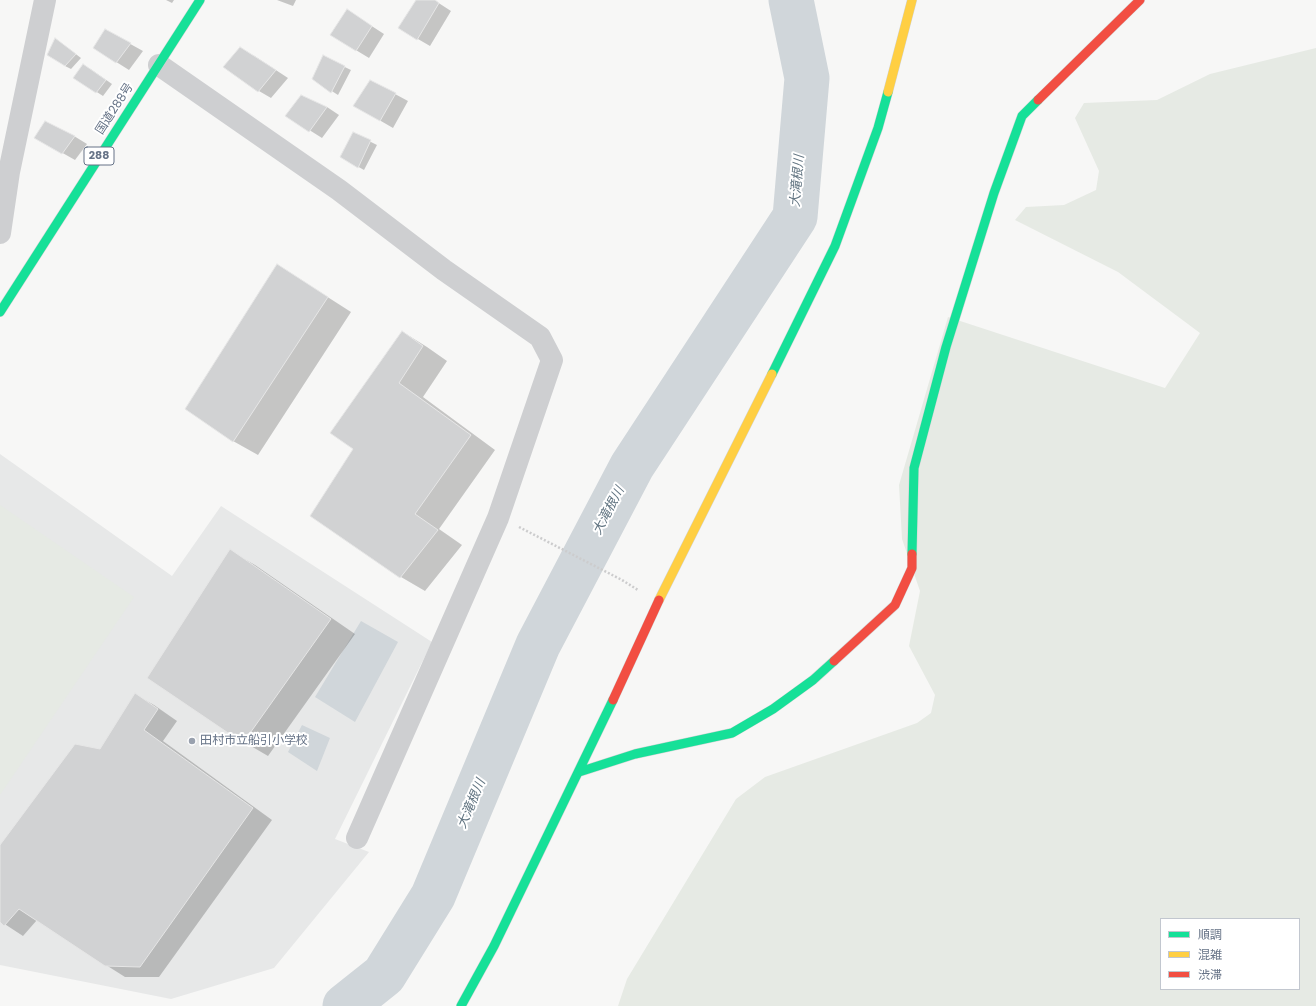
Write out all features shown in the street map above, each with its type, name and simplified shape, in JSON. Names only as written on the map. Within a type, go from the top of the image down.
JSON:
[{"type":"main road","name":"国道288号","points":[[0,312],[76,191],[200,0]]},
{"type":"main road","points":[[461,1006],[494,946],[579,772],[658,603],[761,398],[835,246],[878,128],[912,0]]},
{"type":"main road","points":[[579,772],[635,754],[732,733],[773,709],[813,680],[894,605],[912,568],[914,468],[948,340],[994,193],[1022,116],[1140,0]]},
{"type":"street","points":[[0,233],[4,169],[45,0]]},
{"type":"street","points":[[159,65],[339,190],[444,270],[540,337],[552,360],[498,518],[356,838]]},
{"type":"path","points":[[530,532],[622,580]]},
{"type":"shaded area","points":[[1316,48],[1316,1006],[618,1006],[627,979],[736,799],[765,777],[917,723],[931,713],[935,695],[909,646],[920,591],[902,539],[899,485],[948,317],[1165,388],[1200,333],[1118,272],[1015,220],[1026,207],[1064,205],[1096,190],[1099,171],[1075,118],[1084,103],[1157,100],[1210,74]]},
{"type":"shaded area","name":"田村市立船引小学校","points":[[0,454],[172,576],[221,506],[432,642],[335,839],[369,852],[274,968],[171,999],[0,965]]},
{"type":"shaded area","points":[[0,505],[134,597],[0,795]]},
{"type":"shaded area","points":[[361,621],[398,642],[355,722],[315,697]]},
{"type":"shaded area","points":[[302,725],[330,738],[317,771],[288,752]]},
{"type":"building","points":[[416,0],[435,0],[439,3],[417,40],[398,28]]},
{"type":"building","points":[[347,9],[372,26],[356,51],[330,35]]},
{"type":"building","points":[[105,29],[131,43],[116,63],[93,48]]},
{"type":"building","points":[[55,38],[76,54],[65,66],[47,55]]},
{"type":"building","points":[[240,47],[276,70],[258,92],[223,67]]},
{"type":"building","points":[[323,55],[345,66],[331,93],[312,79]]},
{"type":"building","points":[[83,64],[106,80],[96,93],[73,78]]},
{"type":"building","points":[[370,80],[396,93],[380,121],[353,106]]},
{"type":"building","points":[[301,95],[327,107],[309,132],[285,116]]},
{"type":"building","points":[[45,121],[75,136],[62,154],[34,138]]},
{"type":"building","points":[[353,132],[371,140],[358,168],[340,157]]},
{"type":"building","points":[[277,264],[328,297],[233,442],[185,409]]},
{"type":"building","points":[[402,331],[423,346],[399,383],[471,435],[415,514],[438,530],[400,578],[310,516],[353,449],[330,433]]},
{"type":"building","points":[[230,549],[331,619],[243,743],[147,678]]},
{"type":"building","points":[[135,693],[158,709],[144,730],[253,808],[140,967],[105,966],[19,909],[4,926],[0,922],[0,845],[75,744],[100,749]]},
{"type":"waterway","name":"大滝根川","points":[[345,1006],[384,975],[433,896],[538,645],[632,466],[795,217],[807,78],[791,0]]},
{"type":"traffic: fast","points":[[0,312],[200,0]]},
{"type":"traffic: fast","points":[[772,374],[835,246],[878,128],[888,92]]},
{"type":"traffic: fast","points":[[912,554],[914,468],[946,347],[994,193],[1022,116],[1038,100]]},
{"type":"traffic: fast","points":[[579,772],[635,754],[732,733],[773,709],[813,680],[834,661]]},
{"type":"traffic: fast","points":[[461,1006],[494,946],[613,700]]},
{"type":"traffic: slow","points":[[888,92],[912,0]]},
{"type":"traffic: slow","points":[[659,600],[772,374]]},
{"type":"traffic: jam","points":[[1038,100],[1140,0]]},
{"type":"traffic: jam","points":[[834,661],[895,605],[912,568],[912,554]]},
{"type":"traffic: jam","points":[[613,700],[659,600]]},
{"type":"place","name":"田村市立船引小学校","points":[[192,741]]}]
